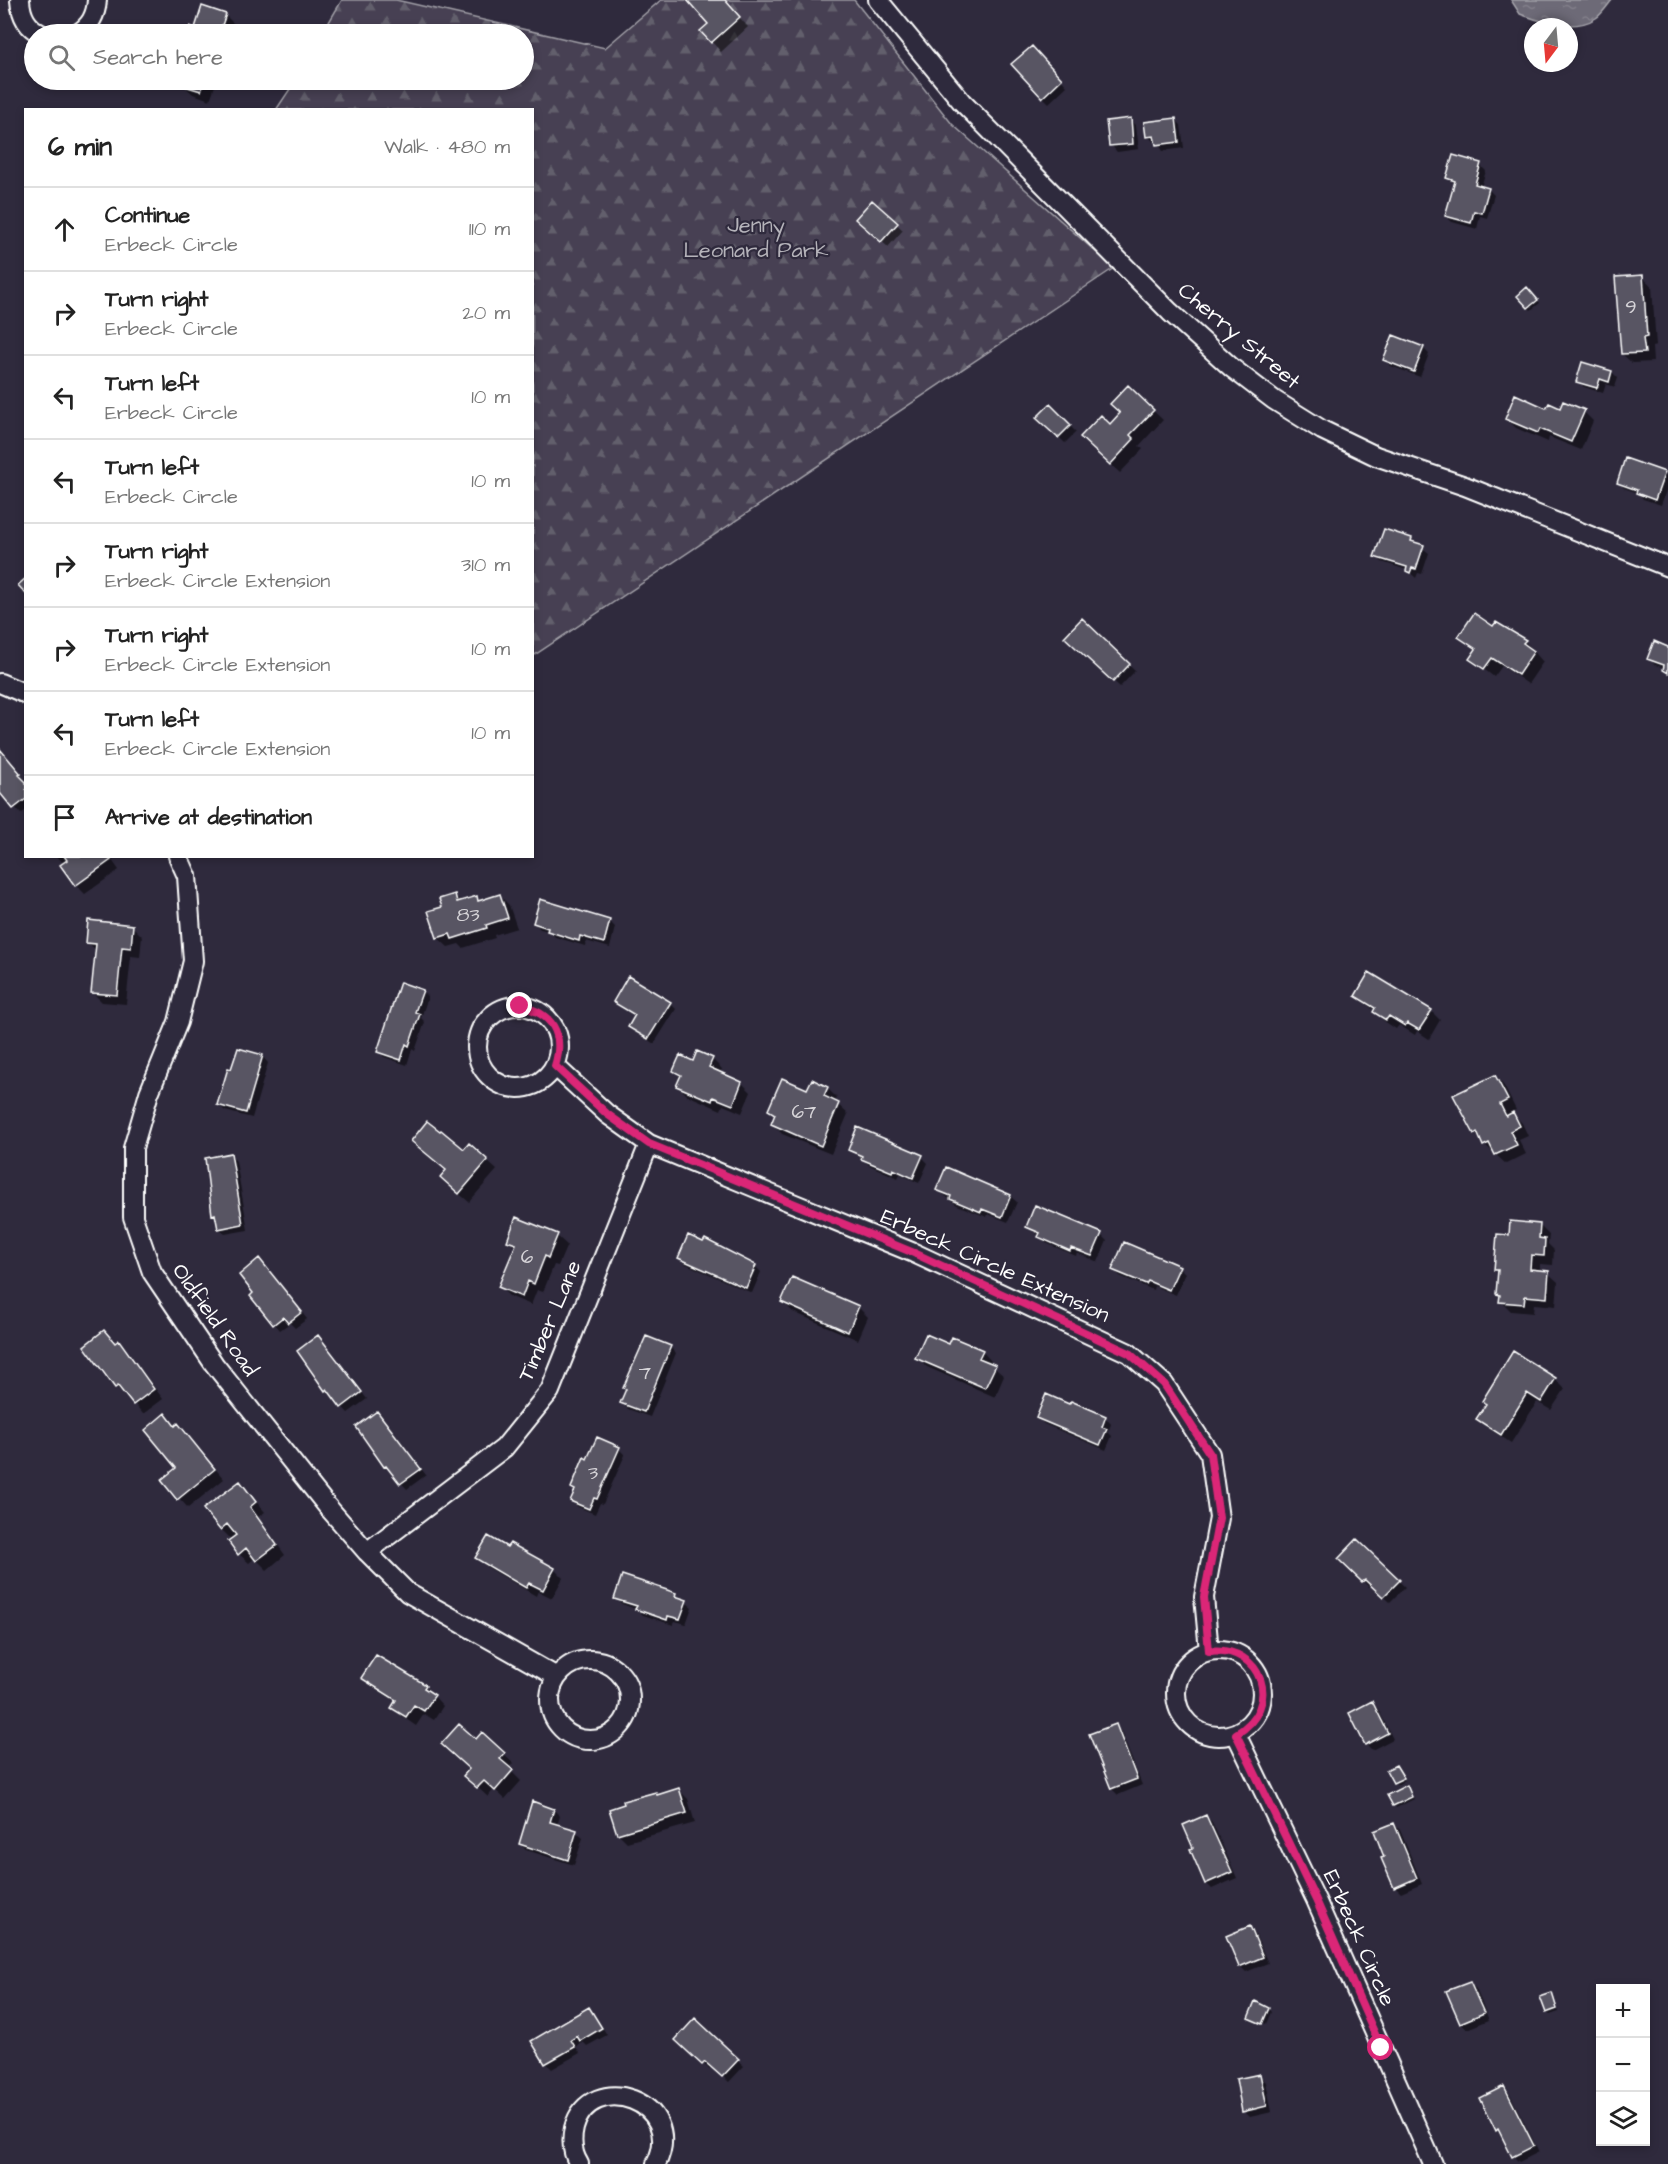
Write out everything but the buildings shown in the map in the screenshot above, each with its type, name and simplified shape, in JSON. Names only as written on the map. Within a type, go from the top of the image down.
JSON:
[{"type":"street","points":[[20,0],[22,14],[27,24]]},
{"type":"street","points":[[89,24],[93,19],[97,0]]},
{"type":"street","name":"Cherry Street","points":[[878,0],[970,110],[1170,312],[1232,368],[1266,394],[1322,430],[1376,456],[1465,486],[1668,567]]},
{"type":"street","points":[[0,682],[24,693]]},
{"type":"street","name":"Oldfield Road","points":[[179,858],[187,876],[193,961],[178,1022],[149,1093],[133,1148],[133,1217],[152,1272],[213,1364],[367,1552],[408,1593],[557,1677]]},
{"type":"street","points":[[520,1006],[533,1009],[545,1016],[554,1026],[559,1039],[559,1053],[555,1066],[547,1077],[535,1084],[516,1088],[496,1082],[486,1074],[479,1062],[476,1049],[478,1035],[484,1023],[494,1013],[506,1007],[520,1006]]},
{"type":"street","name":"Erbeck Circle Extension","points":[[555,1066],[607,1114],[649,1144],[935,1263],[1129,1353],[1164,1384],[1210,1454],[1219,1518],[1204,1597],[1209,1651]]},
{"type":"street","name":"Timber Lane","points":[[367,1552],[504,1448],[550,1390],[649,1144]]},
{"type":"street","points":[[1221,1650],[1243,1657],[1257,1670],[1261,1679],[1263,1698],[1258,1713],[1247,1727],[1236,1734],[1215,1736],[1201,1732],[1186,1721],[1177,1703],[1178,1678],[1186,1665],[1197,1656],[1209,1651],[1221,1650]]},
{"type":"street","points":[[591,1660],[603,1662],[615,1668],[624,1678],[629,1690],[628,1710],[620,1727],[597,1740],[572,1736],[553,1716],[550,1703],[551,1689],[557,1677],[566,1668],[578,1662],[591,1660]]},
{"type":"street","name":"Erbeck Circle","points":[[1236,1734],[1316,1900],[1433,2164]]},
{"type":"street","points":[[579,2164],[572,2148],[575,2124],[581,2113],[590,2105],[613,2096],[625,2096],[636,2100],[655,2116],[662,2139],[661,2151],[656,2164]]},
{"type":"green space","name":"Jenny Leonard Park","points":[[342,0],[396,0],[500,24],[328,24]]},
{"type":"green space","name":"Jenny Leonard Park","points":[[661,0],[854,0],[952,124],[1114,268],[534,655],[534,108],[277,108],[289,90],[534,90],[534,32],[605,48]]},
{"type":"water","points":[[1511,0],[1612,0],[1596,18],[1578,24],[1578,18],[1532,18],[1520,14]]},
{"type":"route","points":[[520,1006],[533,1009],[545,1016],[554,1026],[559,1039],[559,1053],[555,1066],[607,1114],[649,1144],[914,1253],[1129,1353],[1164,1384],[1210,1454],[1219,1518],[1204,1597],[1209,1651],[1221,1650],[1243,1657],[1257,1670],[1261,1679],[1263,1698],[1261,1707],[1252,1722],[1236,1734],[1316,1900],[1381,2048]]}]
